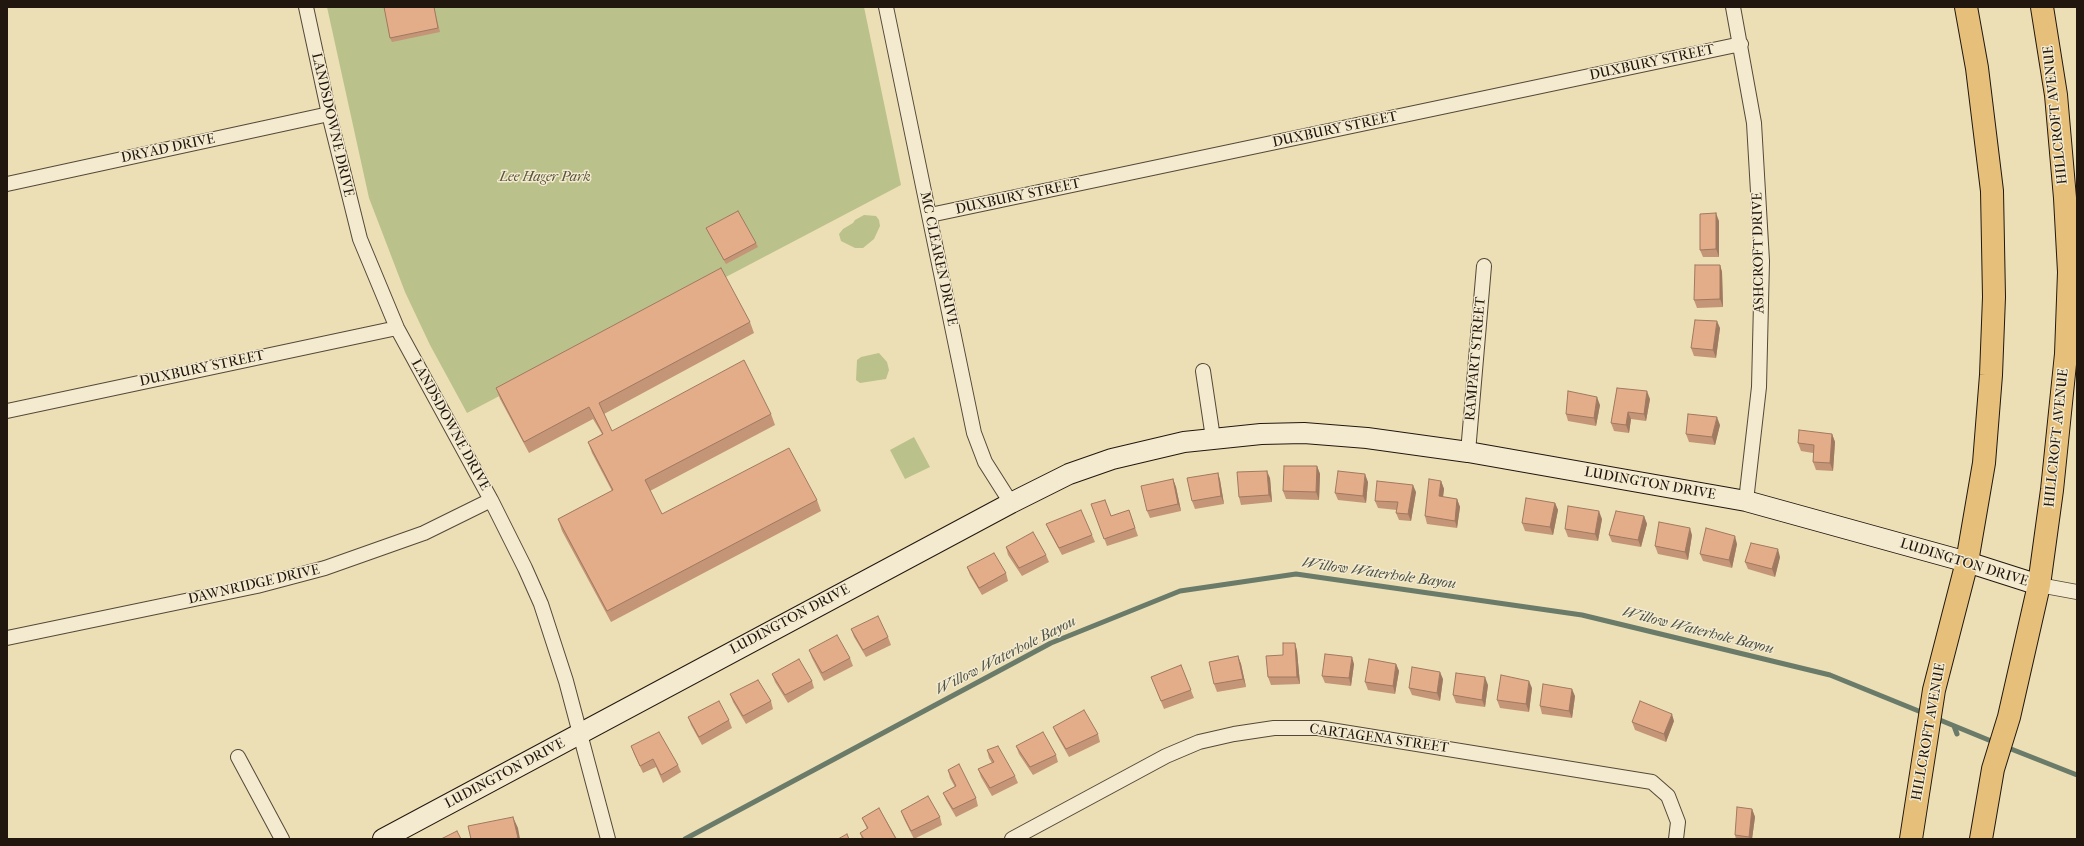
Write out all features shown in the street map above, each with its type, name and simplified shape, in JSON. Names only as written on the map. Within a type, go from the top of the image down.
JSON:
[{"type":"main road","name":"HILLCROFT AVENUE","points":[[1911,839],[1934,690],[1967,562],[1984,463],[1992,375],[1994,297],[1992,191],[1977,68],[1966,7]]},
{"type":"main road","name":"HILLCROFT AVENUE","points":[[1981,839],[1993,769],[2009,717],[2039,585],[2052,490],[2066,354],[2069,272],[2065,198],[2056,95],[2042,7]]},
{"type":"street","name":"LANDSDOWNE DRIVE","points":[[306,7],[329,114],[360,240],[397,328],[492,500],[541,604],[566,680],[608,839]]},
{"type":"street","name":"MC CLEAREN DRIVE","points":[[886,7],[974,433],[986,462],[1010,503]]},
{"type":"street","name":"ASHCROFT DRIVE","points":[[1733,7],[1741,44],[1754,123],[1762,261],[1759,387],[1746,501]]},
{"type":"street","name":"DUXBURY STREET","points":[[930,215],[1741,44]]},
{"type":"street","name":"DRYAD DRIVE","points":[[7,184],[329,114]]},
{"type":"street","name":"RAMPART STREET","points":[[1468,452],[1484,266]]},
{"type":"street","name":"DUXBURY STREET","points":[[7,411],[397,328]]},
{"type":"street","points":[[1204,371],[1213,438]]},
{"type":"street","name":"LUDINGTON DRIVE","points":[[383,839],[1010,503],[1069,474],[1112,459],[1148,449],[1213,438],[1304,433],[1367,438],[1468,452],[1746,501],[1967,562],[2039,585],[2077,592]]},
{"type":"street","name":"DAWNRIDGE DRIVE","points":[[7,638],[256,586],[325,568],[424,533],[492,500]]},
{"type":"street","name":"CARTAGENA STREET","points":[[1012,839],[1166,756],[1199,742],[1234,734],[1274,728],[1318,728],[1652,782],[1668,796],[1678,822],[1676,839]]},
{"type":"street","points":[[238,757],[282,839]]},
{"type":"green space","name":"Lee Hager Park","points":[[327,7],[864,7],[901,185],[467,413],[430,345],[405,292],[369,198]]},
{"type":"green space","points":[[864,215],[876,216],[879,220],[880,226],[874,239],[863,248],[855,248],[841,241],[839,234],[843,229]]},
{"type":"green space","points":[[879,353],[887,362],[889,370],[886,379],[860,383],[856,380],[857,360],[861,357]]},
{"type":"green space","points":[[914,437],[930,467],[905,479],[890,450]]},
{"type":"building","points":[[384,7],[434,7],[438,28],[390,38]]},
{"type":"building","points":[[738,211],[756,243],[724,260],[706,228]]},
{"type":"building","points":[[1716,213],[1716,249],[1700,250],[1700,214]]},
{"type":"building","points":[[1695,265],[1720,265],[1720,299],[1694,300]]},
{"type":"building","points":[[721,268],[750,322],[599,403],[612,431],[744,360],[771,414],[645,480],[662,514],[789,448],[817,500],[607,611],[558,519],[613,490],[588,442],[603,434],[589,407],[524,442],[496,388]]},
{"type":"building","points":[[1695,320],[1717,321],[1713,350],[1691,348]]},
{"type":"building","points":[[1617,388],[1647,391],[1644,414],[1628,412],[1626,425],[1611,423]]},
{"type":"building","points":[[1568,391],[1597,397],[1594,418],[1566,414]]},
{"type":"building","points":[[1688,414],[1717,417],[1712,437],[1686,434]]},
{"type":"building","points":[[1799,430],[1832,434],[1830,463],[1813,462],[1814,445],[1798,443]]},
{"type":"building","points":[[1284,466],[1317,466],[1316,492],[1283,491]]},
{"type":"building","points":[[1267,471],[1269,495],[1239,497],[1237,472]]},
{"type":"building","points":[[1338,471],[1365,474],[1363,496],[1335,493]]},
{"type":"building","points":[[1218,473],[1221,496],[1192,501],[1187,478]]},
{"type":"building","points":[[1173,479],[1178,504],[1147,511],[1141,486]]},
{"type":"building","points":[[1429,479],[1441,481],[1439,496],[1457,499],[1455,521],[1425,516]]},
{"type":"building","points":[[1377,481],[1413,485],[1408,514],[1396,513],[1398,502],[1375,501]]},
{"type":"building","points":[[1526,498],[1555,503],[1550,527],[1522,523]]},
{"type":"building","points":[[1105,500],[1111,516],[1129,510],[1135,528],[1104,539],[1091,504]]},
{"type":"building","points":[[1568,506],[1599,511],[1595,534],[1565,529]]},
{"type":"building","points":[[1081,510],[1092,535],[1059,548],[1046,524]]},
{"type":"building","points":[[1616,511],[1644,516],[1638,540],[1609,535]]},
{"type":"building","points":[[1659,522],[1690,528],[1685,552],[1655,546]]},
{"type":"building","points":[[1706,528],[1735,536],[1729,560],[1700,554]]},
{"type":"building","points":[[1033,532],[1046,555],[1019,568],[1006,547]]},
{"type":"building","points":[[1751,543],[1778,549],[1772,569],[1745,562]]},
{"type":"building","points":[[994,553],[1006,573],[979,588],[967,567]]},
{"type":"building","points":[[878,616],[888,637],[863,650],[851,629]]},
{"type":"building","points":[[837,635],[850,658],[822,673],[809,650]]},
{"type":"building","points":[[1283,643],[1295,643],[1297,677],[1268,677],[1266,656],[1283,655]]},
{"type":"building","points":[[1325,654],[1352,657],[1349,678],[1322,676]]},
{"type":"building","points":[[1238,656],[1243,679],[1214,684],[1209,662]]},
{"type":"building","points":[[799,659],[812,681],[785,695],[772,674]]},
{"type":"building","points":[[1369,659],[1396,664],[1393,686],[1365,682]]},
{"type":"building","points":[[1181,665],[1191,690],[1161,701],[1151,677]]},
{"type":"building","points":[[1412,667],[1440,672],[1437,693],[1409,688]]},
{"type":"building","points":[[1456,673],[1485,677],[1482,700],[1453,695]]},
{"type":"building","points":[[1501,675],[1529,681],[1526,704],[1497,700]]},
{"type":"building","points":[[758,680],[771,701],[743,716],[730,694]]},
{"type":"building","points":[[1543,684],[1572,689],[1569,711],[1540,706]]},
{"type":"building","points":[[719,701],[729,720],[699,737],[688,717]]},
{"type":"building","points":[[1640,701],[1672,714],[1664,734],[1632,722]]},
{"type":"building","points":[[1084,710],[1098,734],[1066,749],[1053,727]]},
{"type":"building","points":[[659,732],[678,765],[661,775],[653,759],[640,766],[631,746]]},
{"type":"building","points":[[1043,732],[1056,755],[1030,767],[1016,746]]},
{"type":"building","points":[[998,746],[1015,776],[990,788],[978,769],[994,762],[987,750]]},
{"type":"building","points":[[959,764],[976,798],[953,809],[943,793],[956,786],[948,770]]},
{"type":"building","points":[[928,796],[940,817],[911,831],[901,811]]},
{"type":"building","points":[[1737,807],[1752,809],[1749,837],[1735,835]]},
{"type":"building","points":[[879,808],[896,839],[864,839],[860,833],[868,828],[862,818]]},
{"type":"building","points":[[513,817],[518,838],[471,839],[468,826]]},
{"type":"building","points":[[457,831],[461,839],[441,839]]},
{"type":"building","points":[[847,834],[849,839],[838,839]]},
{"type":"waterway","name":"Willow Waterhole Bayou","points":[[685,839],[1051,643],[1180,591],[1296,574],[1582,615],[1830,675],[1926,714]]},
{"type":"waterway","name":"Willow Waterhole Bayou","points":[[1935,718],[1996,743]]},
{"type":"waterway","name":"Willow Waterhole Bayou","points":[[1954,726],[1957,734]]},
{"type":"waterway","name":"Willow Waterhole Bayou","points":[[2006,747],[2077,775]]}]
